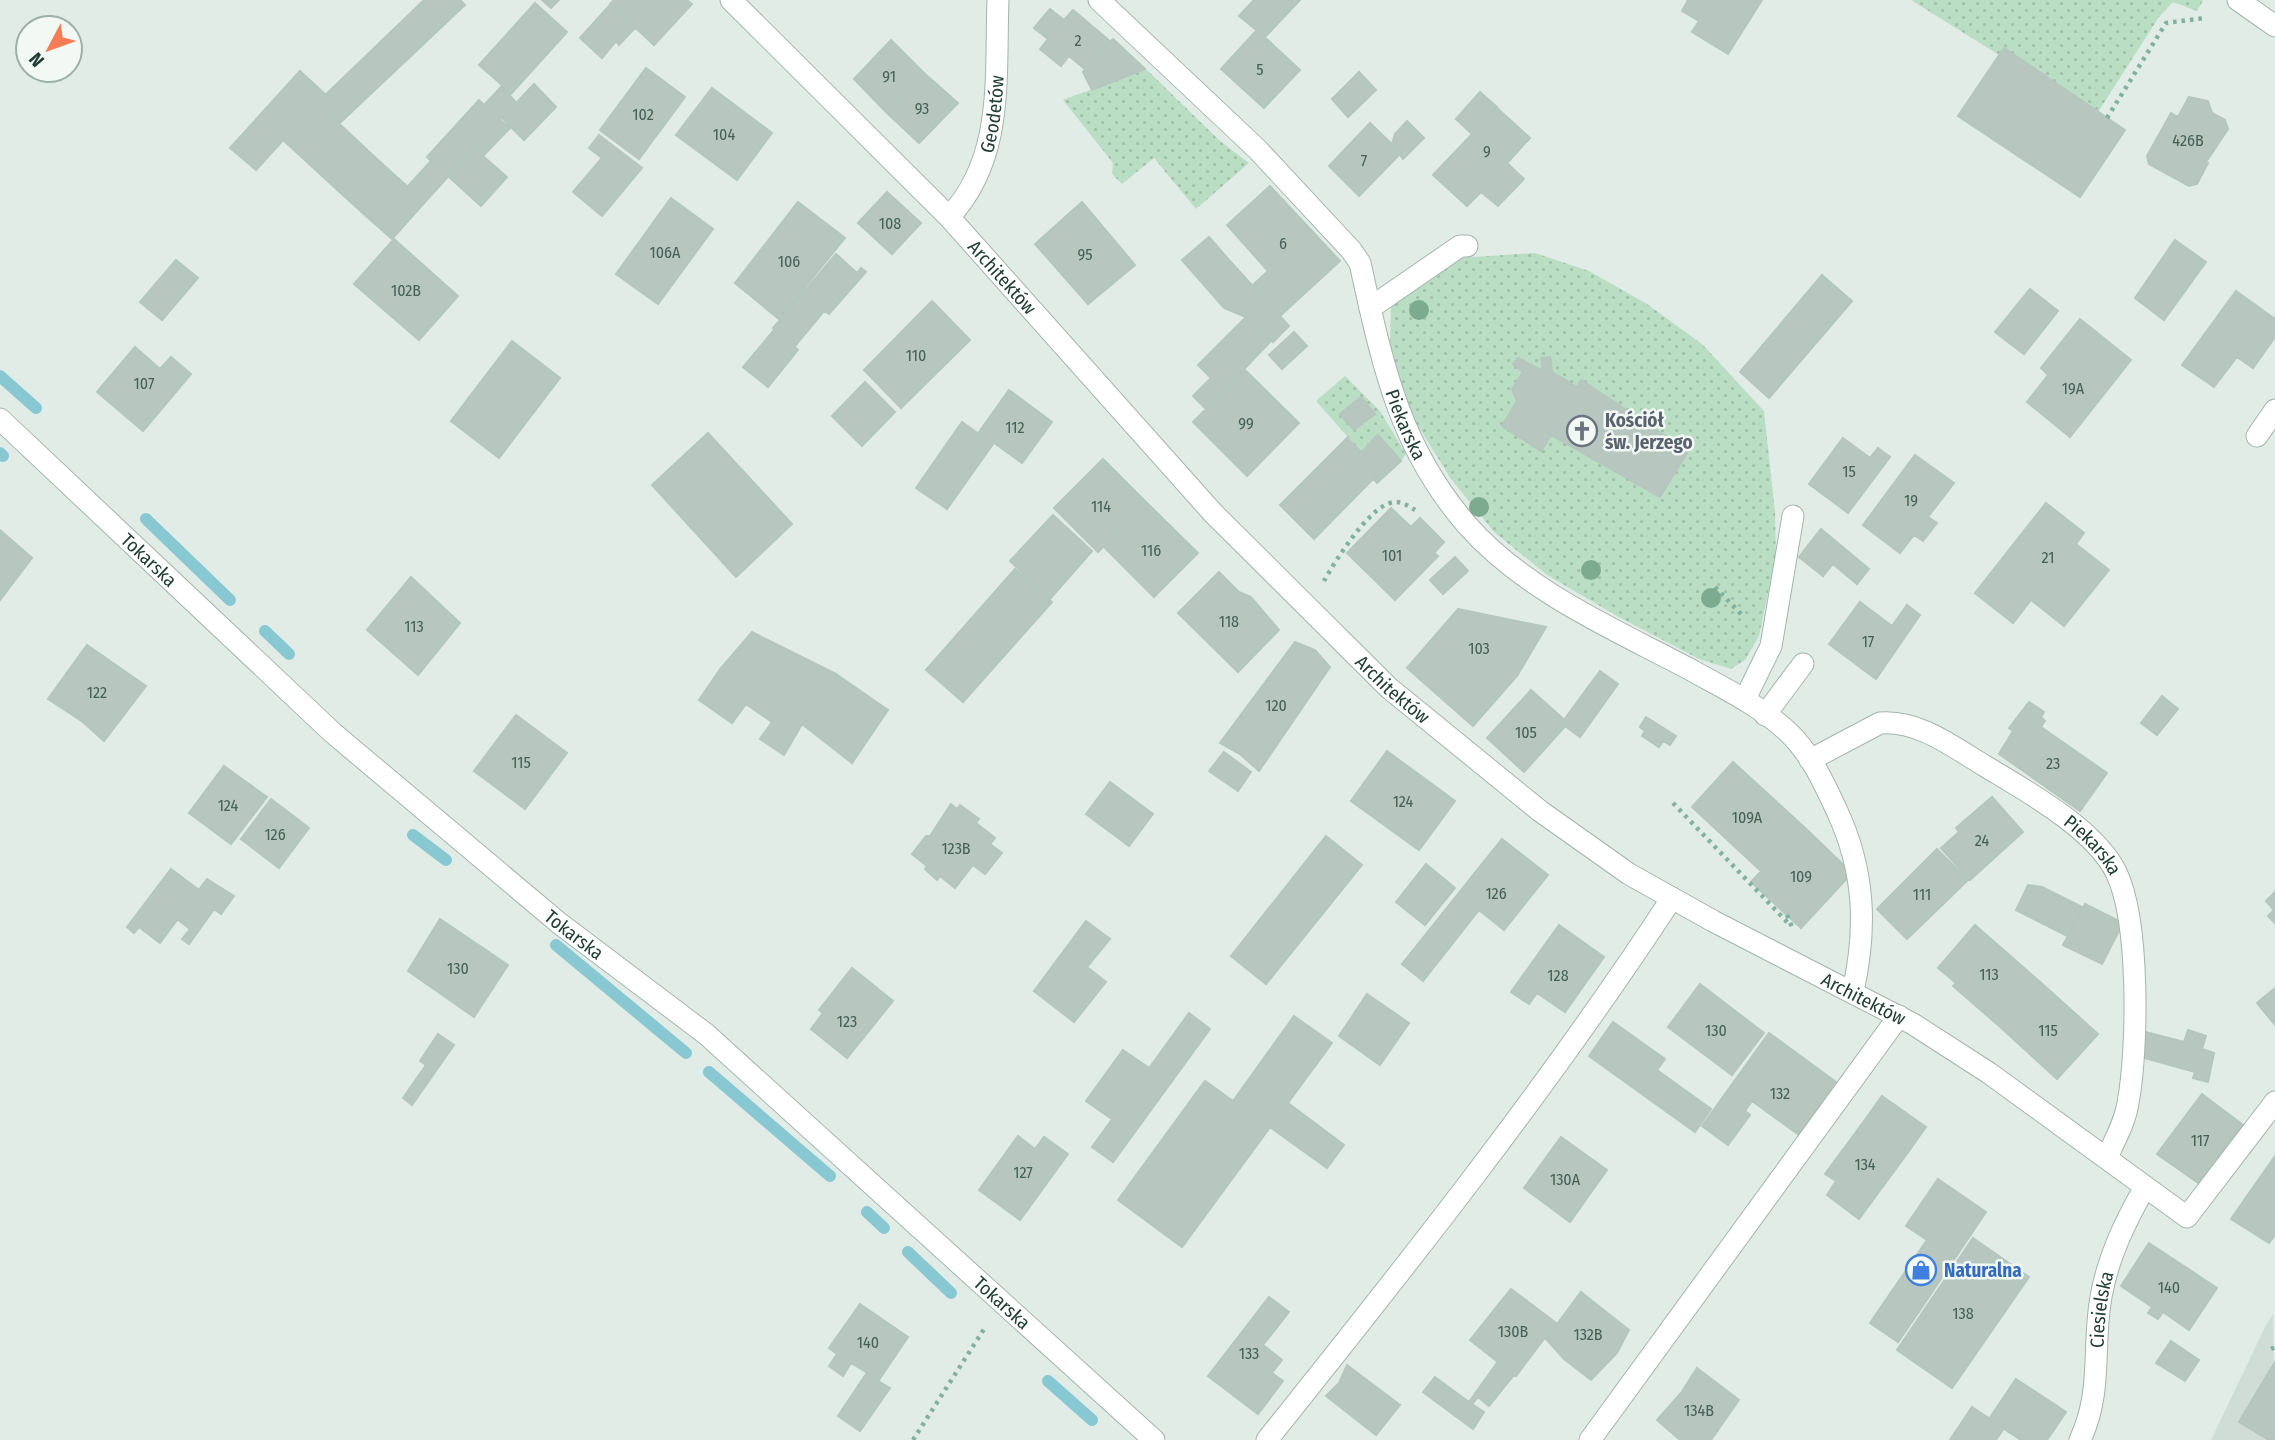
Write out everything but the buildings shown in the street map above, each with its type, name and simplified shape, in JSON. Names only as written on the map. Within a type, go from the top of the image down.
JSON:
[{"type":"street","name":"Architektów","points":[[731,0],[950,218],[1213,513],[1389,688],[1540,811],[1629,874],[1899,1016],[1972,1061],[2187,1217],[2275,1102]]},
{"type":"street","name":"Geodetów","points":[[950,218],[980,175],[988,146],[994,108],[998,0]]},
{"type":"street","name":"Piekarska","points":[[1099,0],[1257,149],[1351,250],[1360,264],[1385,376],[1400,419],[1443,494],[1469,527],[1520,572],[1575,609],[1745,699],[1787,731],[1811,760],[1851,840],[1859,873],[1862,929],[1853,991]]},
{"type":"street","points":[[2238,0],[2270,15]]},
{"type":"street","points":[[1370,308],[1460,246],[1467,246]]},
{"type":"street","points":[[2257,436],[2275,410]]},
{"type":"street","name":"Tokarska","points":[[0,419],[333,733],[559,923],[706,1034],[1154,1440]]},
{"type":"street","points":[[1745,699],[1771,646],[1793,516]]},
{"type":"street","points":[[1765,715],[1803,664]]},
{"type":"street","name":"Piekarska","points":[[1811,760],[1880,723],[1892,722],[1929,733],[2030,792],[2091,840],[2116,872],[2129,913],[2133,996],[2131,1069],[2128,1104],[2106,1157]]},
{"type":"street","points":[[1267,1440],[1390,1286],[1588,1019],[1672,898]]},
{"type":"street","points":[[1590,1440],[1899,1016]]},
{"type":"street","name":"Ciesielska","points":[[2080,1440],[2093,1406],[2101,1299],[2108,1265],[2126,1221],[2146,1187]]},
{"type":"path","points":[[2106,118],[2166,23],[2205,18]]},
{"type":"path","points":[[1321,585],[1341,552],[1378,509],[1390,503],[1403,502],[1421,513]]},
{"type":"path","points":[[1673,803],[1779,914]]},
{"type":"path","points":[[1787,915],[1785,917],[1792,923]]},
{"type":"path","points":[[913,1440],[1000,1303]]},
{"type":"shaded area","points":[[2273,1314],[2275,1440],[2211,1440],[2266,1325]]},
{"type":"green space","points":[[1911,0],[2203,1],[2197,11],[2173,2],[2159,17],[2098,112],[2004,48],[1999,55]]},
{"type":"green space","points":[[1146,69],[1220,141],[1249,163],[1196,209],[1154,158],[1122,184],[1112,174],[1113,163],[1063,100]]},
{"type":"green space","points":[[1535,253],[1589,271],[1647,304],[1702,344],[1764,411],[1775,512],[1776,555],[1759,636],[1745,660],[1731,669],[1699,659],[1547,575],[1494,532],[1451,479],[1410,413],[1390,348],[1391,307],[1458,258]]},
{"type":"green space","points":[[1345,376],[1380,411],[1406,454],[1401,461],[1378,435],[1360,451],[1316,401]]},
{"type":"waterway","points":[[0,376],[36,408]]},
{"type":"waterway","points":[[0,453],[3,456]]},
{"type":"waterway","points":[[146,519],[230,600]]},
{"type":"waterway","points":[[265,631],[289,654]]},
{"type":"waterway","points":[[413,835],[446,860]]},
{"type":"waterway","points":[[556,945],[686,1053]]},
{"type":"waterway","points":[[709,1072],[830,1176]]},
{"type":"waterway","points":[[867,1212],[884,1228]]},
{"type":"waterway","points":[[908,1252],[951,1293]]},
{"type":"waterway","points":[[1048,1381],[1092,1420]]},
{"type":"place","name":"Kościół św. Jerzego","points":[[1582,431]]},
{"type":"place","name":"Naturalna","points":[[1921,1270]]}]
